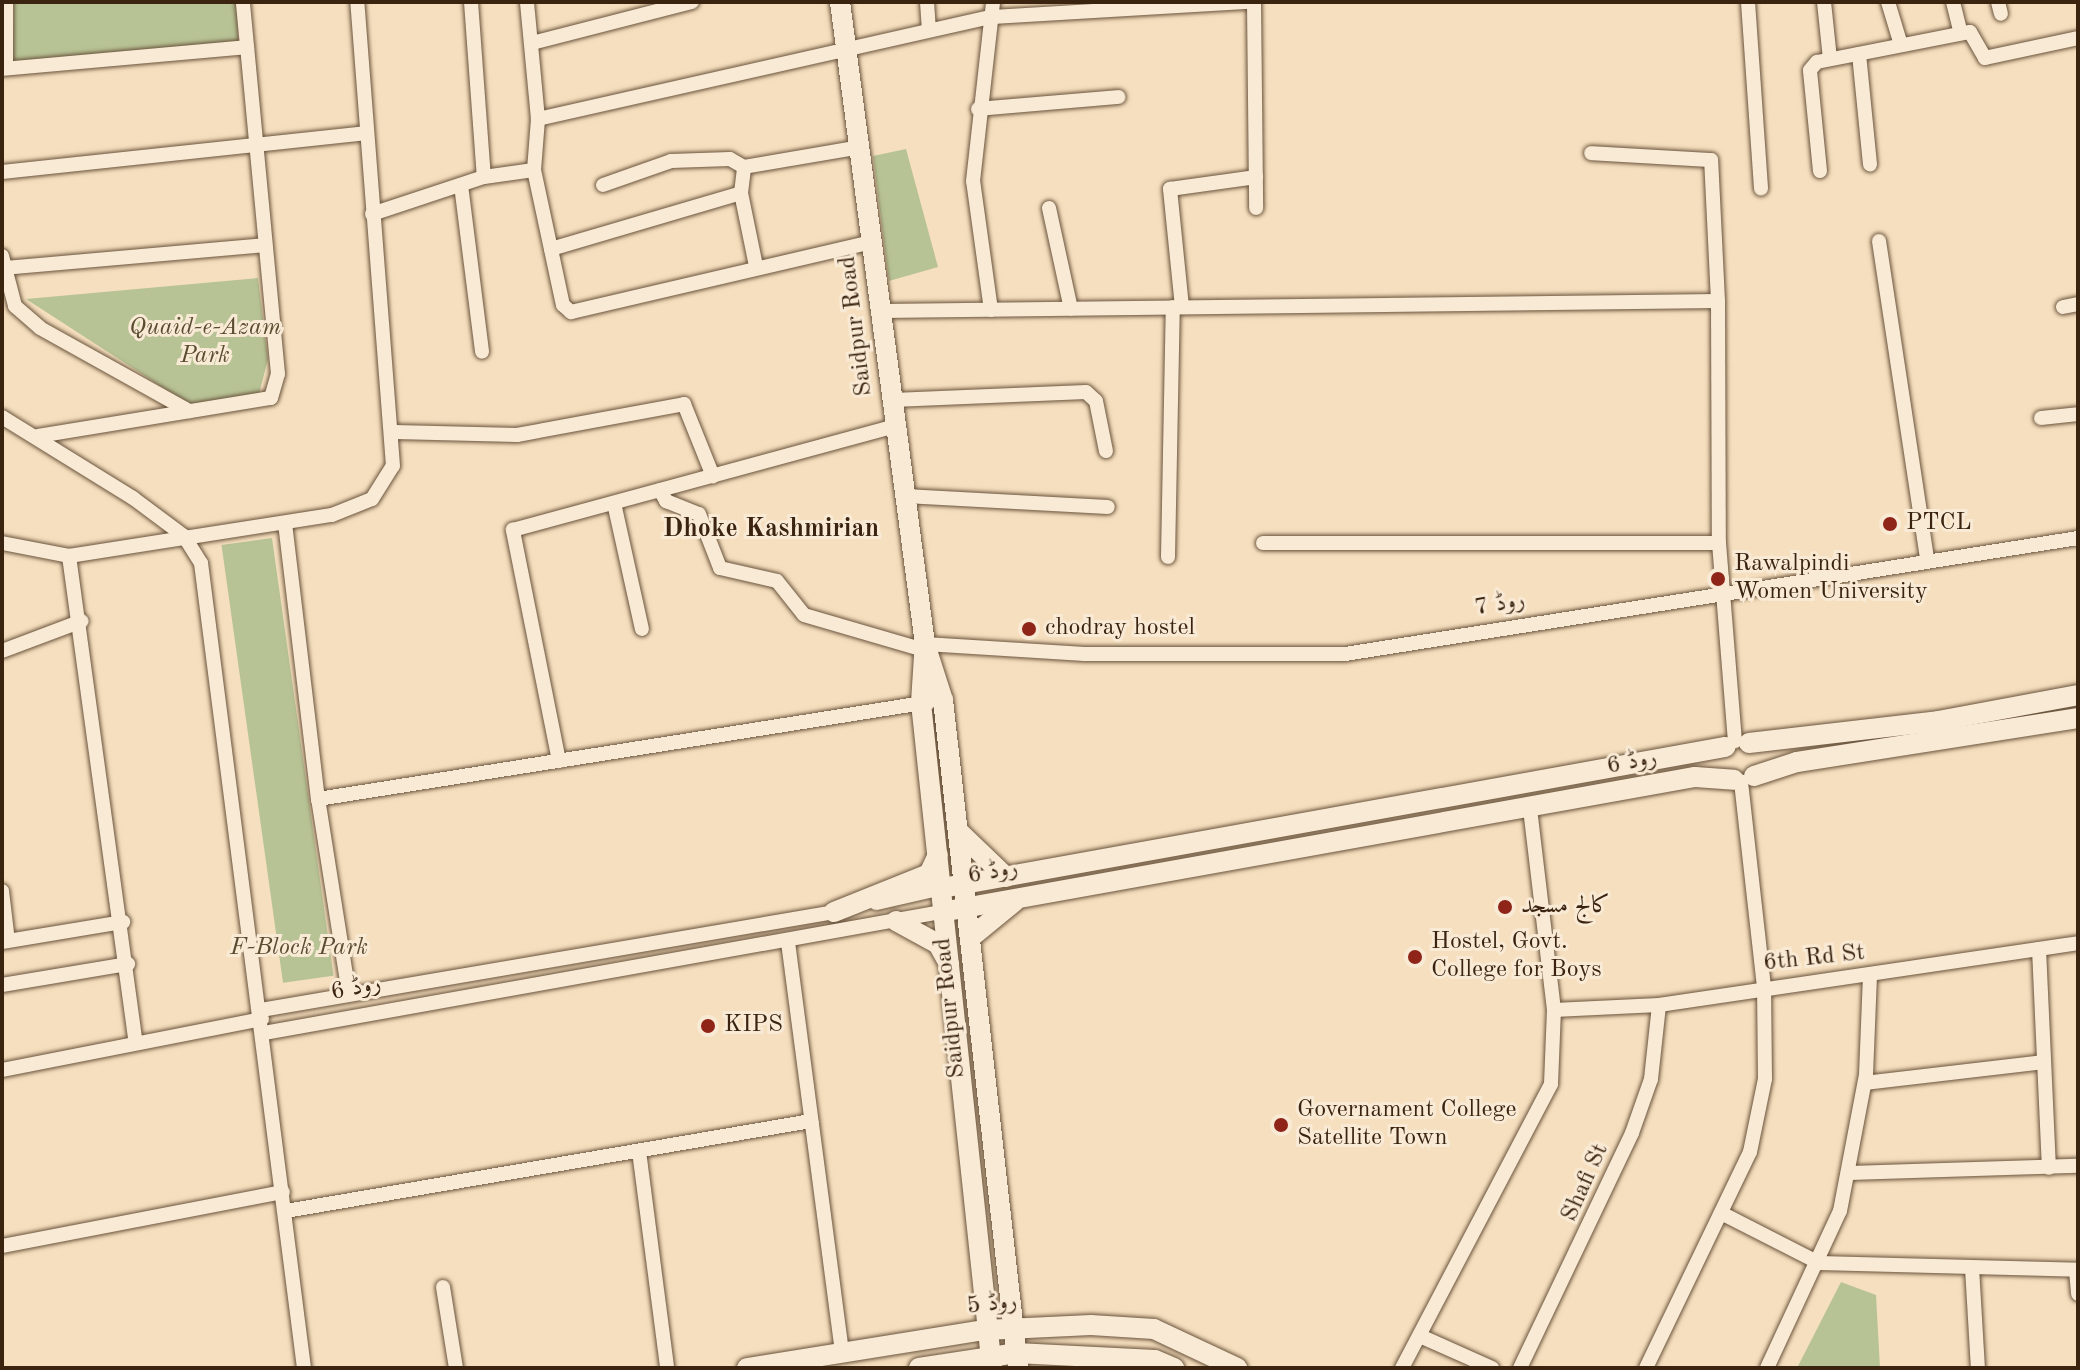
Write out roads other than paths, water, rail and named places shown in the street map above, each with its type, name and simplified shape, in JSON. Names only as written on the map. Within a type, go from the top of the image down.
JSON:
[{"type":"main road","name":"Saidpur Road","points":[[840,2],[849,49],[924,647],[921,703],[942,888]]},
{"type":"main road","name":"Saidpur Road","points":[[924,647],[943,700],[959,832],[959,900],[953,970],[985,1330],[991,1363]]},
{"type":"main road","name":"روڈ 6","points":[[959,900],[1006,877],[1737,744],[1938,721],[2078,695]]},
{"type":"main road","name":"روڈ 6","points":[[942,888],[959,900],[1029,893],[1695,777],[1743,779],[1797,762],[2078,718]]},
{"type":"main road","points":[[1737,744],[1761,758],[1743,779],[1720,763],[1737,744]]},
{"type":"main road","points":[[959,832],[1006,877]]},
{"type":"main road","points":[[834,912],[929,874],[938,855]]},
{"type":"main road","points":[[970,938],[990,914],[1029,893]]},
{"type":"main road","name":"Saidpur Road","points":[[959,900],[970,938],[1017,1361]]},
{"type":"main road","points":[[896,921],[938,944],[953,970]]},
{"type":"main road","name":"روڈ 5","points":[[747,1368],[1014,1327],[1154,1329],[1237,1368]]},
{"type":"main road","points":[[919,1368],[1017,1361],[1161,1365]]},
{"type":"street","points":[[6,2],[4,69],[247,47]]},
{"type":"street","points":[[38,436],[271,398],[278,374],[243,2]]},
{"type":"street","points":[[2,543],[69,556],[184,536],[285,523],[372,499],[393,466],[395,432],[372,214],[357,2]]},
{"type":"street","points":[[471,2],[484,177]]},
{"type":"street","points":[[527,2],[538,119],[534,170],[551,249],[571,312],[756,266],[873,242]]},
{"type":"street","points":[[532,43],[692,2]]},
{"type":"street","points":[[927,2],[929,29]]},
{"type":"street","points":[[538,119],[849,49],[992,10],[1247,2]]},
{"type":"street","points":[[1254,2],[1256,208]]},
{"type":"street","points":[[1748,2],[1761,189]]},
{"type":"street","points":[[1824,2],[1830,59]]},
{"type":"street","points":[[1888,2],[1901,45]]},
{"type":"street","points":[[1953,2],[1961,33]]},
{"type":"street","points":[[991,310],[973,181],[978,109],[992,10]]},
{"type":"street","points":[[1820,171],[1810,70],[1830,59],[1961,33],[1973,32],[1985,58],[2078,38]]},
{"type":"street","points":[[1859,54],[1870,164]]},
{"type":"street","points":[[978,109],[1118,97]]},
{"type":"street","points":[[2,172],[257,149],[365,133]]},
{"type":"street","points":[[603,185],[671,161],[730,159],[744,167],[861,147]]},
{"type":"street","points":[[1591,153],[1711,160],[1718,301],[1718,592],[1737,744]]},
{"type":"street","points":[[744,167],[741,193],[756,266]]},
{"type":"street","points":[[372,214],[484,177],[534,170]]},
{"type":"street","points":[[1168,557],[1178,307],[1170,189],[1256,177]]},
{"type":"street","points":[[461,185],[482,352]]},
{"type":"street","points":[[551,249],[741,193]]},
{"type":"street","points":[[1049,208],[1071,309]]},
{"type":"street","points":[[1879,241],[1927,560]]},
{"type":"street","points":[[189,411],[40,328],[15,306],[3,262],[265,245]]},
{"type":"street","points":[[882,311],[1718,301]]},
{"type":"street","points":[[893,400],[1086,392],[1096,401],[1106,451]]},
{"type":"street","points":[[395,432],[517,435],[684,404],[713,476]]},
{"type":"street","points":[[2041,418],[2078,414]]},
{"type":"street","points":[[2,417],[38,436],[184,536],[201,563],[304,1368]]},
{"type":"street","points":[[559,761],[536,626],[511,535],[518,526],[896,426]]},
{"type":"street","name":"روڈ 7","points":[[660,490],[666,501],[699,514],[720,568],[777,581],[804,615],[924,647],[1085,654],[1345,654],[1718,592],[2078,538]]},
{"type":"street","points":[[905,496],[1108,507]]},
{"type":"street","points":[[614,503],[642,629]]},
{"type":"street","points":[[285,523],[318,799],[349,994]]},
{"type":"street","points":[[1263,543],[1719,543]]},
{"type":"street","points":[[69,556],[82,621],[136,1042]]},
{"type":"street","points":[[2,651],[82,621]]},
{"type":"street","points":[[318,799],[943,700]]},
{"type":"street","points":[[1646,1368],[1750,1152],[1765,1079],[1764,987],[1743,779]]},
{"type":"street","points":[[1402,1368],[1551,1084],[1554,1010],[1530,808]]},
{"type":"street","name":"روڈ 6","points":[[262,1021],[349,994],[605,947],[834,912],[942,888]]},
{"type":"street","points":[[2,891],[5,942],[123,922]]},
{"type":"street","name":"روڈ 6","points":[[2,1070],[136,1042],[262,1021],[394,1009],[606,969],[788,942],[896,921],[959,900]]},
{"type":"street","points":[[788,942],[842,1354]]},
{"type":"street","name":"6th Rd St","points":[[1554,1010],[1659,1005],[1764,987],[1870,975],[2078,943]]},
{"type":"street","points":[[605,947],[606,969]]},
{"type":"street","points":[[2039,949],[2049,1168]]},
{"type":"street","points":[[2,985],[128,964]]},
{"type":"street","points":[[1767,1368],[1819,1263],[1849,1173],[1865,1083],[1870,975]]},
{"type":"street","points":[[392,986],[394,1009]]},
{"type":"street","name":"Shafi St","points":[[1520,1368],[1632,1133],[1651,1079],[1659,1005]]},
{"type":"street","points":[[1865,1083],[2044,1062]]},
{"type":"street","points":[[286,1211],[811,1121]]},
{"type":"street","points":[[639,1151],[667,1368]]},
{"type":"street","points":[[1849,1173],[2078,1166]]},
{"type":"street","points":[[2,1246],[283,1192]]},
{"type":"street","points":[[1721,1213],[1819,1263],[2077,1270],[2078,1294]]},
{"type":"street","points":[[1972,1268],[1978,1368]]},
{"type":"street","points":[[443,1287],[456,1368]]},
{"type":"street","points":[[1420,1336],[1492,1368]]},
{"type":"place","name":"PTCL","points":[[1890,524]]},
{"type":"place","name":"Rawalpindi Women University","points":[[1718,579]]},
{"type":"place","name":"chodray hostel","points":[[1029,629]]},
{"type":"place","name":"کالج مسجد","points":[[1505,907]]},
{"type":"place","name":"Hostel, Govt. College for Boys","points":[[1415,957]]},
{"type":"place","name":"KIPS","points":[[708,1026]]},
{"type":"place","name":"Governament College Satellite Town","points":[[1281,1125]]},
{"type":"district","name":"Dhoke Kashmirian","points":[[771,530]]},
{"type":"park label","name":"Quaid-e-Azam Park","points":[[205,343]]},
{"type":"park label","name":"F-Block Park","points":[[299,949]]}]
